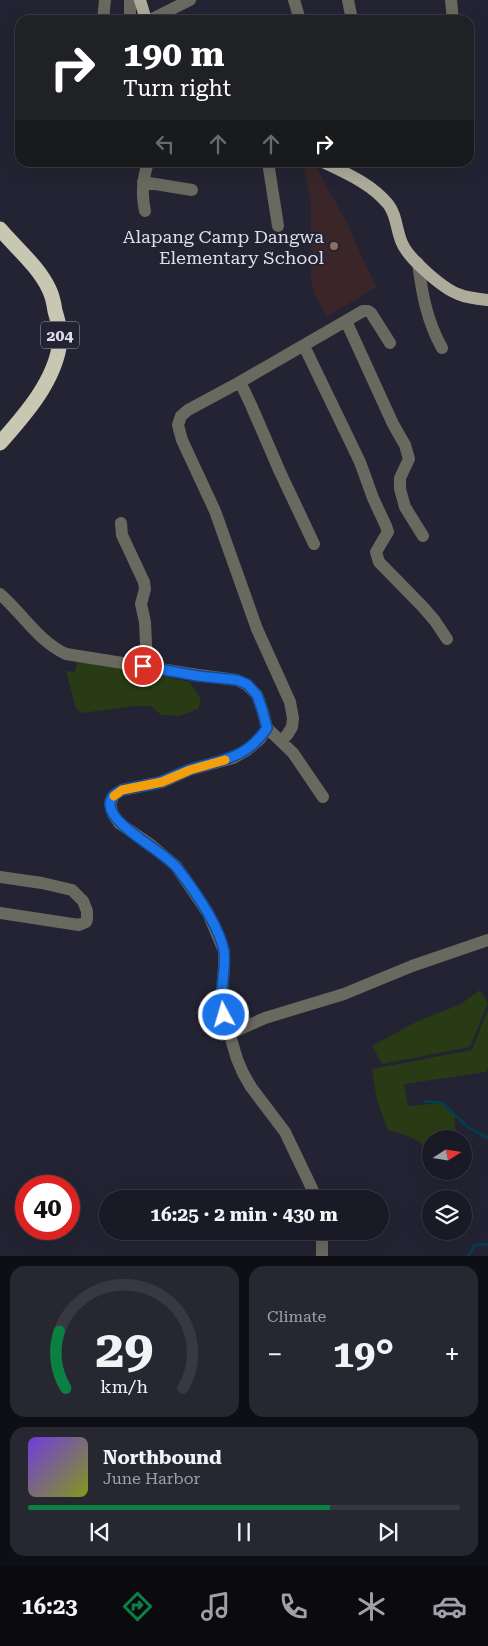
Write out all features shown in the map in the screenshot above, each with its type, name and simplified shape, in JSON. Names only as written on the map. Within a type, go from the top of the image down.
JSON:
[{"type":"highway","name":"204","points":[[0,229],[50,290],[59,326],[60,340],[56,359],[48,378],[32,403],[0,442]]},
{"type":"main road","points":[[140,0],[144,15]]},
{"type":"main road","points":[[334,167],[356,179],[383,198],[394,212],[402,245],[410,256],[442,284],[467,298],[488,300]]},
{"type":"street","points":[[104,15],[105,0]]},
{"type":"street","points":[[130,0],[130,15]]},
{"type":"street","points":[[160,15],[190,0]]},
{"type":"street","points":[[294,0],[298,15]]},
{"type":"street","points":[[348,0],[351,15]]},
{"type":"street","points":[[452,0],[452,15]]},
{"type":"street","points":[[145,211],[142,197],[147,167]]},
{"type":"street","points":[[269,167],[278,226]]},
{"type":"street","points":[[143,182],[192,190]]},
{"type":"street","points":[[418,263],[429,318],[442,348]]},
{"type":"street","points":[[281,741],[292,727],[293,718],[290,702],[258,629],[215,511],[182,440],[178,425],[181,416],[188,410],[363,311],[371,313],[390,343]]},
{"type":"street","points":[[346,321],[393,424],[405,445],[409,459],[400,478],[400,490],[410,516],[423,536]]},
{"type":"street","points":[[304,346],[360,462],[373,498],[386,526],[386,535],[376,552],[378,562],[435,621],[447,638]]},
{"type":"street","points":[[240,382],[314,544]]},
{"type":"street","points":[[121,523],[122,535],[144,582],[145,589],[141,604],[144,622],[146,666]]},
{"type":"street","points":[[0,594],[39,636],[53,648],[66,654],[198,676],[237,680],[247,684],[257,695],[267,728],[293,753],[322,797]]},
{"type":"street","points":[[267,728],[260,739],[247,750],[232,758],[190,770],[162,782],[122,790],[114,795],[110,804],[113,814],[120,823],[176,866],[208,913],[224,951],[222,992],[224,1015],[237,1058],[251,1087],[285,1132],[313,1190]]},
{"type":"street","points":[[0,877],[50,884],[72,890],[83,901],[88,919],[79,925],[0,913]]},
{"type":"street","points":[[231,1033],[258,1021],[344,994],[412,966],[488,940]]},
{"type":"street","points":[[322,1240],[322,1256]]},
{"type":"shaded area","name":"Alapang Camp Dangwa Elementary School","points":[[304,167],[316,167],[348,225],[377,287],[327,316],[314,294],[311,278],[311,201]]},
{"type":"green space","points":[[77,662],[120,666],[190,682],[201,700],[198,709],[179,716],[161,715],[151,706],[135,706],[82,713],[76,708],[66,671],[75,672]]},
{"type":"green space","points":[[480,990],[488,1003],[470,1047],[382,1064],[372,1046],[416,1022],[461,1004]]},
{"type":"green space","points":[[488,1009],[488,1068],[486,1072],[404,1084],[408,1106],[442,1103],[454,1114],[455,1130],[422,1130],[422,1144],[411,1137],[388,1130],[377,1100],[372,1069],[472,1050]]},
{"type":"waterway","points":[[424,1101],[442,1103],[469,1128],[488,1138]]},
{"type":"waterway","points":[[468,1256],[475,1245],[488,1244]]},
{"type":"slow traffic","points":[[114,796],[122,790],[150,786],[190,770],[225,760]]},
{"type":"place","name":"Alapang Camp Dangwa Elementary School","points":[[334,246]]},
{"type":"route","points":[[143,666],[198,676],[237,680],[247,684],[257,695],[267,728],[260,739],[247,750],[232,758],[190,770],[150,786],[122,790],[114,795],[110,804],[113,814],[120,823],[176,866],[208,913],[224,951],[222,992],[224,1015]]}]
